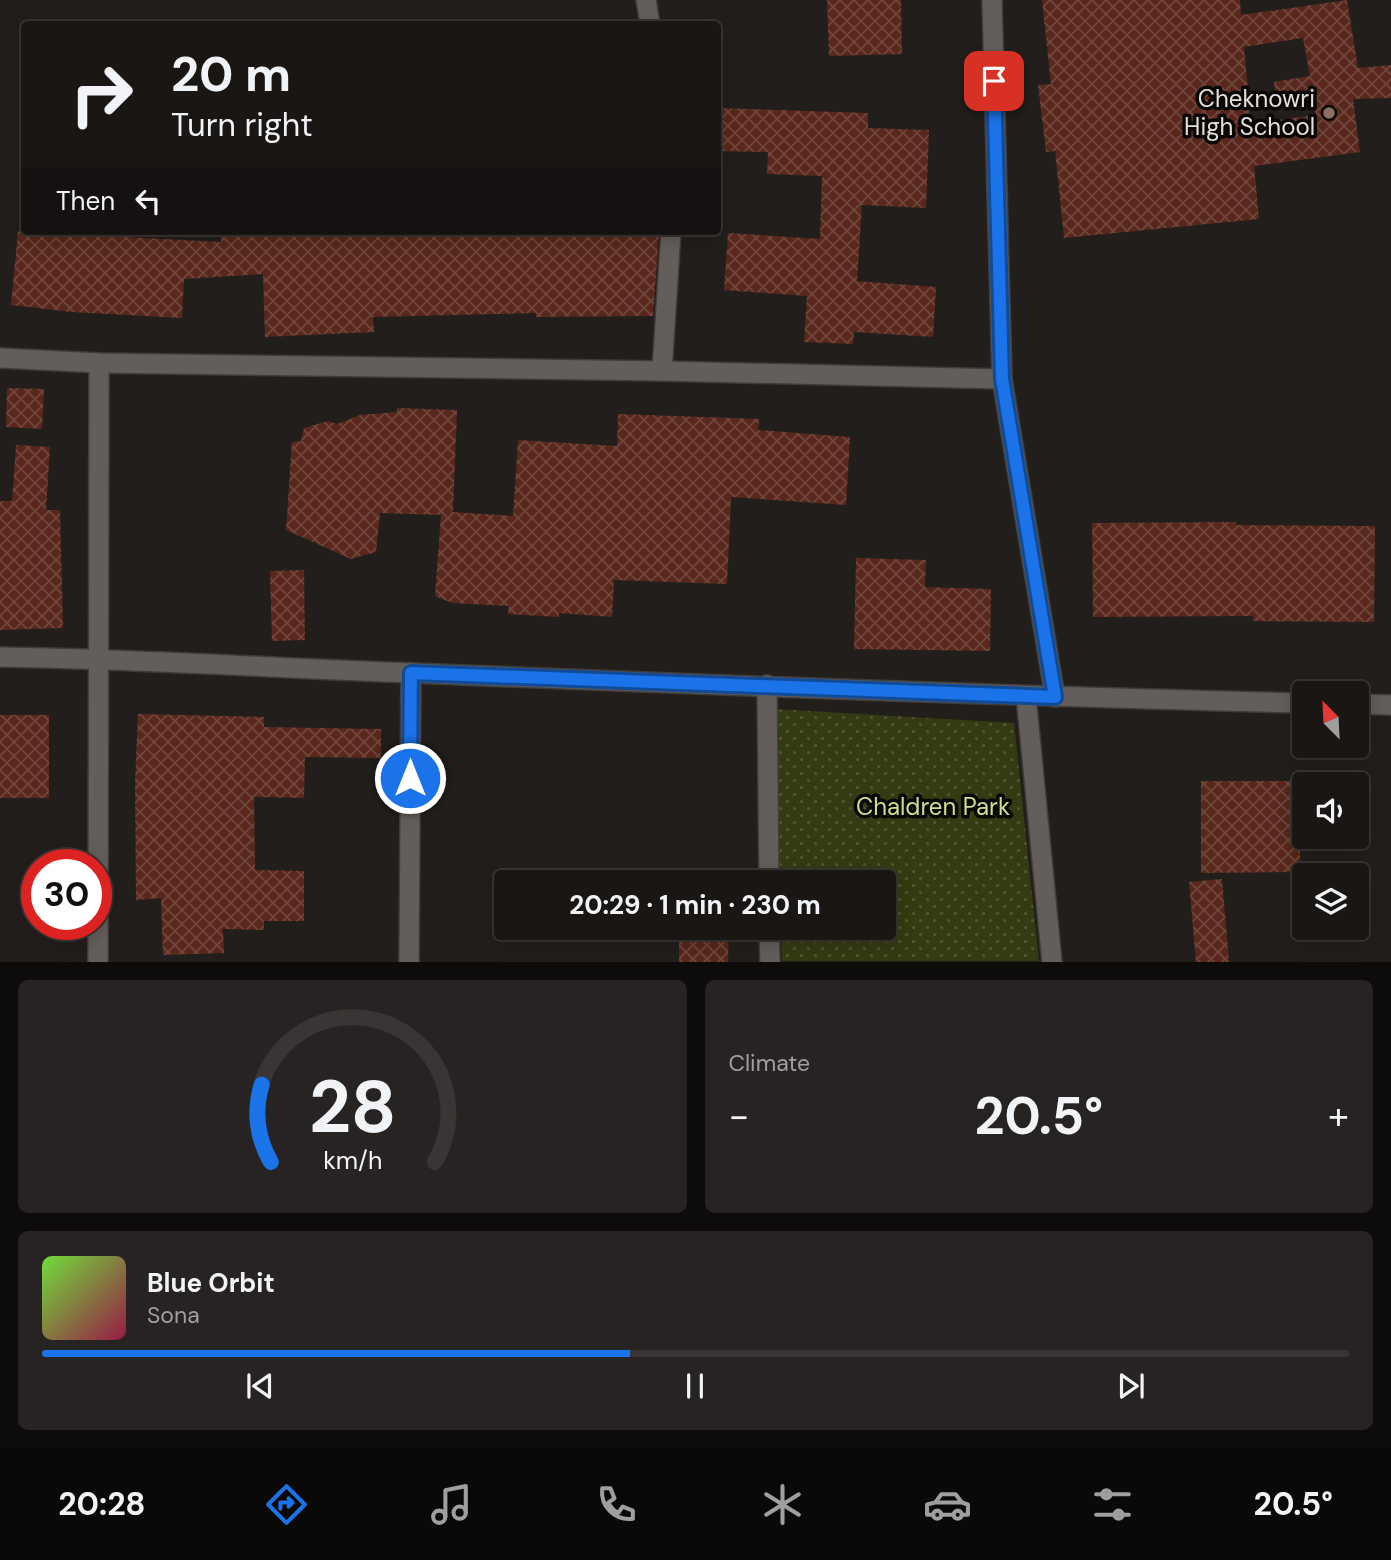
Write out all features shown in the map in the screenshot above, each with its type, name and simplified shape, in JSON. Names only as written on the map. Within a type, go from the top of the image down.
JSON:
[{"type":"street","points":[[646,0],[650,21]]},
{"type":"street","points":[[992,0],[1002,379],[1055,697]]},
{"type":"street","points":[[662,371],[671,235]]},
{"type":"street","points":[[0,358],[99,363],[1002,379]]},
{"type":"street","points":[[98,961],[99,363]]},
{"type":"street","points":[[0,657],[1026,696],[1292,703]]},
{"type":"street","points":[[409,961],[411,673]]},
{"type":"street","points":[[767,685],[769,870]]},
{"type":"street","points":[[1026,696],[1052,961]]},
{"type":"street","points":[[1369,704],[1391,705]]},
{"type":"street","points":[[769,940],[770,961]]},
{"type":"green space","name":"Chaldren Park","points":[[775,709],[1014,723],[1039,961],[782,961],[781,940],[896,940],[896,870],[780,870]]},
{"type":"building","points":[[827,0],[901,0],[902,54],[829,56]]},
{"type":"building","points":[[1042,0],[1240,0],[1241,15],[1347,0],[1358,68],[1391,65],[1391,98],[1353,99],[1360,152],[1254,166],[1259,219],[1064,238],[1055,151],[1046,152],[1038,85],[1051,84]],"holes":[[[1303,38],[1310,76],[1274,82],[1276,103],[1314,101],[1316,115],[1251,124],[1244,47]]]},
{"type":"building","points":[[721,108],[868,113],[868,128],[929,130],[926,208],[862,205],[857,281],[936,287],[933,337],[854,332],[853,344],[804,342],[807,296],[724,290],[728,233],[820,239],[822,176],[767,174],[768,152],[721,151]]},
{"type":"building","points":[[18,231],[21,231],[21,235],[88,235],[221,242],[221,235],[659,235],[653,316],[536,317],[536,313],[373,317],[374,332],[265,337],[263,274],[184,279],[182,318],[72,312],[11,305]]},
{"type":"building","points":[[7,388],[44,389],[42,429],[6,427]]},
{"type":"building","points":[[397,408],[457,410],[453,512],[513,516],[518,440],[617,446],[618,414],[759,419],[758,430],[850,437],[846,505],[731,497],[727,584],[614,580],[612,617],[559,613],[559,617],[508,614],[509,606],[452,603],[435,596],[441,515],[380,513],[376,552],[351,559],[286,530],[292,442],[301,441],[304,428],[328,421],[337,424],[360,415],[397,412]]},
{"type":"building","points":[[16,445],[50,447],[46,510],[60,510],[63,628],[0,630],[0,501],[12,501]]},
{"type":"building","points":[[1236,522],[1236,525],[1375,526],[1374,622],[1253,621],[1253,616],[1093,617],[1092,523]]},
{"type":"building","points":[[856,558],[926,560],[925,587],[991,589],[990,651],[854,649]]},
{"type":"building","points":[[304,570],[305,640],[272,641],[270,571]]},
{"type":"building","points":[[138,714],[264,717],[264,727],[381,729],[381,758],[305,757],[304,798],[254,797],[255,870],[304,871],[304,921],[264,921],[264,930],[223,929],[224,953],[163,955],[161,898],[136,900],[135,783]]},
{"type":"building","points":[[0,715],[49,715],[49,798],[0,798]]},
{"type":"building","points":[[1201,781],[1292,781],[1292,849],[1300,849],[1300,863],[1292,863],[1292,872],[1201,873]]},
{"type":"building","points":[[1222,879],[1229,962],[1196,962],[1189,882]]},
{"type":"building","points":[[679,940],[729,940],[728,962],[679,962]]},
{"type":"place","name":"Cheknowri High School","points":[[1329,113]]},
{"type":"route","points":[[410,778],[411,673],[1055,697],[1002,379],[994,81]]}]
